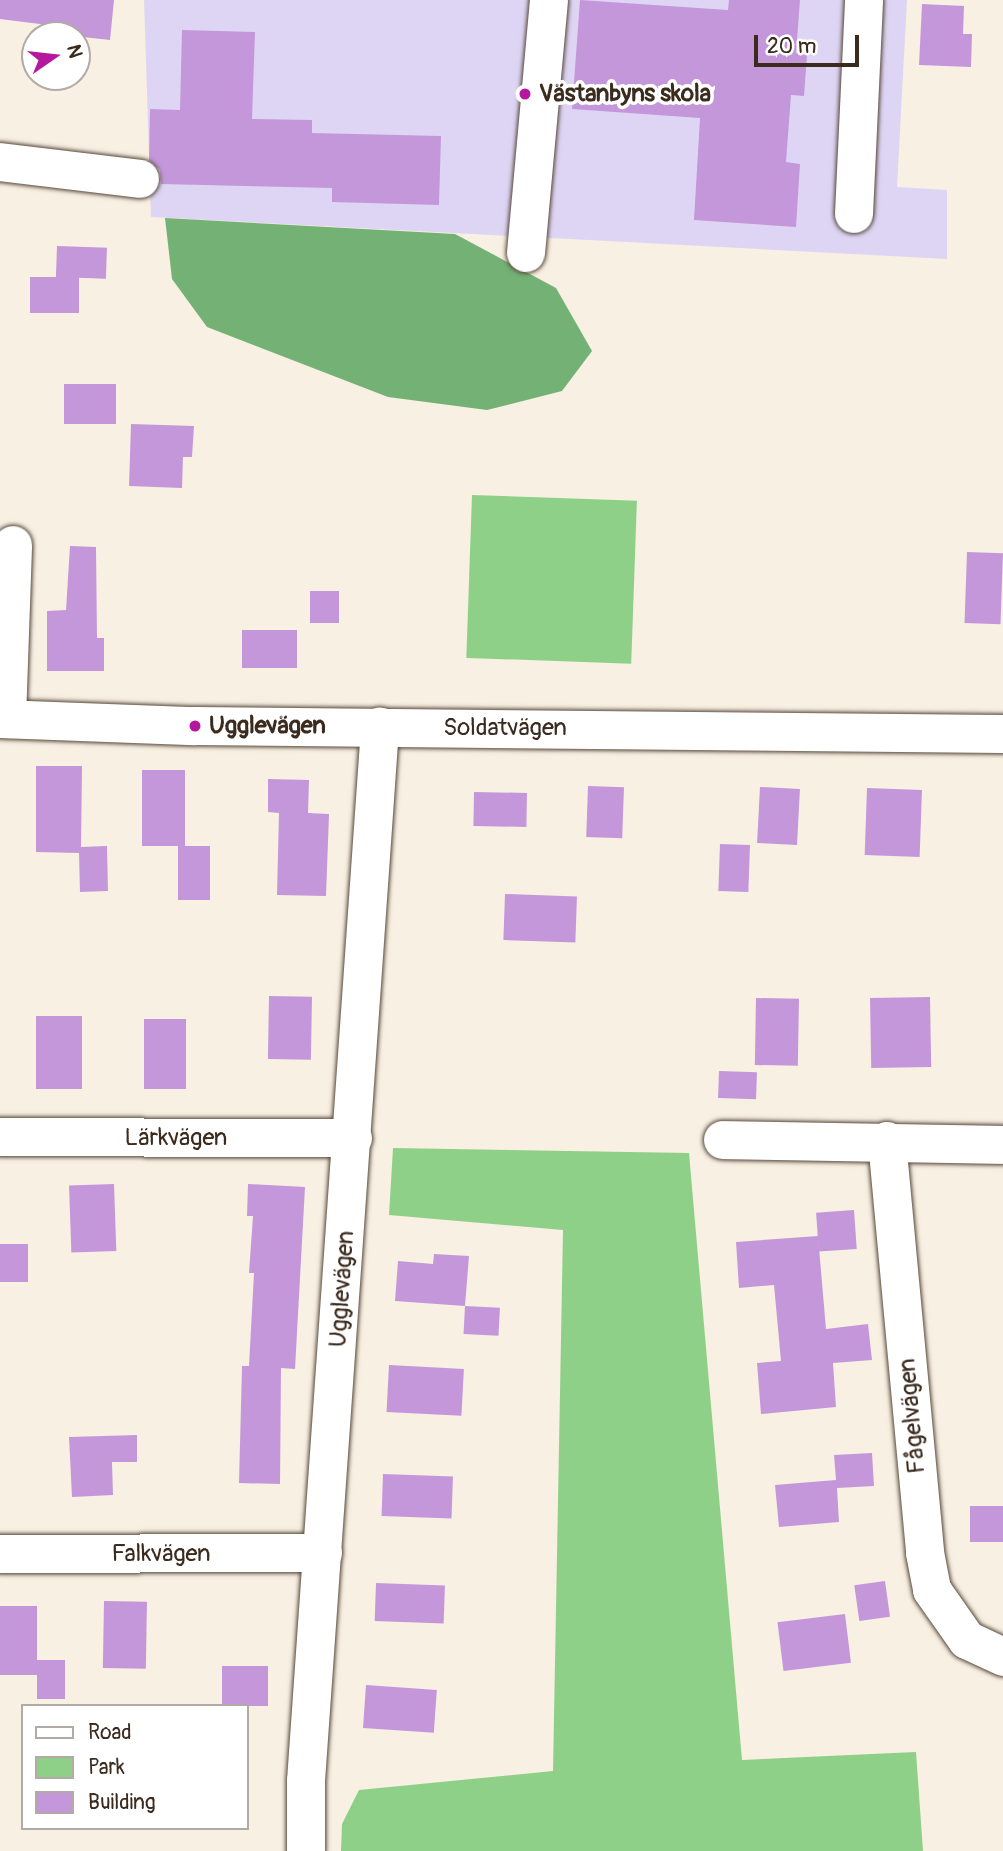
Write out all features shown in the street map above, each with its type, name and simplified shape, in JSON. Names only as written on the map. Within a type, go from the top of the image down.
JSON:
[{"type":"street","points":[[526,253],[549,0]]},
{"type":"street","points":[[853,214],[864,0]]},
{"type":"street","points":[[0,162],[141,179]]},
{"type":"street","name":"Soldatvägen","points":[[13,545],[3,719],[380,727],[1003,734]]},
{"type":"street","name":"Ugglevägen","points":[[306,1851],[306,1781],[380,727]]},
{"type":"street","name":"Lärkvägen","points":[[0,1138],[353,1138]]},
{"type":"street","points":[[723,1140],[1003,1145]]},
{"type":"street","name":"Fågelvägen","points":[[887,1141],[925,1553],[932,1590],[967,1640],[1003,1657]]},
{"type":"street","name":"Falkvägen","points":[[0,1554],[323,1553]]},
{"type":"shaded area","name":"Västanbyns skola","points":[[144,0],[907,0],[897,187],[947,190],[947,259],[151,217]]},
{"type":"green space","points":[[165,218],[455,234],[556,288],[592,351],[562,391],[487,410],[388,397],[207,327],[172,279]]},
{"type":"green space","points":[[472,495],[637,501],[631,664],[466,658]]},
{"type":"green space","points":[[393,1148],[689,1153],[742,1760],[916,1752],[923,1851],[341,1851],[342,1824],[359,1790],[553,1771],[563,1230],[389,1215]]},
{"type":"building","points":[[0,0],[114,0],[110,40],[91,38],[91,21],[21,22],[0,19]]},
{"type":"building","points":[[580,0],[728,10],[729,0],[800,0],[796,53],[807,55],[804,96],[791,95],[786,162],[800,164],[796,227],[694,220],[700,118],[572,109]]},
{"type":"building","points":[[922,4],[964,6],[963,34],[972,34],[971,67],[919,65]]},
{"type":"building","points":[[182,30],[255,32],[252,119],[312,120],[312,133],[441,136],[439,205],[332,202],[332,188],[161,184],[160,170],[149,160],[150,109],[180,110]]},
{"type":"building","points":[[57,246],[107,248],[106,279],[56,277]]},
{"type":"building","points":[[30,277],[79,277],[79,313],[30,313]]},
{"type":"building","points":[[64,384],[116,384],[116,424],[64,424]]},
{"type":"building","points":[[131,424],[194,426],[192,457],[183,457],[182,488],[129,486]]},
{"type":"building","points":[[70,546],[96,547],[97,638],[104,638],[104,671],[47,671],[47,611],[66,610]]},
{"type":"building","points":[[967,552],[1003,553],[1001,624],[965,623]]},
{"type":"building","points":[[310,591],[339,591],[339,623],[310,623]]},
{"type":"building","points":[[242,630],[297,630],[297,668],[242,668]]},
{"type":"building","points":[[36,766],[82,766],[81,847],[107,846],[108,891],[80,892],[79,853],[36,852]]},
{"type":"building","points":[[142,770],[185,770],[185,846],[142,846]]},
{"type":"building","points":[[268,779],[309,780],[308,813],[329,814],[326,896],[277,895],[279,813],[268,812]]},
{"type":"building","points":[[588,786],[624,787],[622,838],[586,837]]},
{"type":"building","points":[[760,787],[800,789],[797,845],[757,843]]},
{"type":"building","points":[[867,788],[922,790],[920,857],[865,855]]},
{"type":"building","points":[[474,792],[527,793],[526,827],[473,826]]},
{"type":"building","points":[[720,844],[750,845],[748,892],[718,891]]},
{"type":"building","points":[[178,846],[210,846],[210,900],[178,900]]},
{"type":"building","points":[[505,894],[577,897],[575,942],[503,940]]},
{"type":"building","points":[[269,996],[312,997],[311,1060],[268,1059]]},
{"type":"building","points":[[930,997],[931,1067],[871,1068],[870,998]]},
{"type":"building","points":[[756,998],[799,999],[798,1066],[755,1065]]},
{"type":"building","points":[[36,1016],[82,1016],[82,1089],[36,1089]]},
{"type":"building","points":[[144,1019],[186,1019],[186,1089],[144,1089]]},
{"type":"building","points":[[719,1071],[757,1072],[756,1099],[718,1098]]},
{"type":"building","points":[[114,1184],[116,1251],[71,1253],[69,1186]]},
{"type":"building","points":[[248,1184],[305,1187],[295,1369],[281,1368],[280,1484],[239,1483],[242,1366],[249,1366],[254,1273],[249,1273],[253,1216],[247,1216]]},
{"type":"building","points":[[854,1210],[857,1249],[819,1252],[816,1213]]},
{"type":"building","points":[[818,1236],[826,1329],[868,1324],[872,1360],[833,1363],[836,1407],[761,1414],[757,1363],[781,1361],[774,1285],[739,1288],[736,1242]]},
{"type":"building","points":[[0,1244],[28,1244],[28,1282],[0,1282]]},
{"type":"building","points":[[434,1254],[469,1256],[465,1306],[395,1301],[398,1261],[433,1264]]},
{"type":"building","points":[[465,1306],[500,1308],[498,1336],[464,1334]]},
{"type":"building","points":[[389,1365],[464,1369],[461,1416],[387,1412]]},
{"type":"building","points":[[137,1435],[137,1462],[112,1462],[113,1495],[72,1497],[69,1437]]},
{"type":"building","points":[[872,1453],[874,1486],[837,1488],[839,1522],[779,1527],[775,1485],[836,1480],[834,1455]]},
{"type":"building","points":[[383,1474],[453,1476],[451,1518],[382,1516]]},
{"type":"building","points":[[970,1506],[1003,1506],[1003,1542],[970,1542]]},
{"type":"building","points":[[885,1581],[890,1617],[859,1621],[854,1585]]},
{"type":"building","points":[[376,1583],[445,1585],[444,1623],[375,1621]]},
{"type":"building","points":[[104,1601],[147,1602],[146,1669],[103,1668]]},
{"type":"building","points":[[0,1606],[37,1606],[37,1675],[0,1675]]},
{"type":"building","points":[[845,1614],[851,1663],[783,1671],[778,1622]]},
{"type":"building","points":[[37,1660],[65,1660],[65,1699],[37,1699]]},
{"type":"building","points":[[222,1666],[268,1666],[268,1706],[222,1704]]},
{"type":"building","points":[[366,1685],[437,1690],[434,1733],[363,1728]]},
{"type":"place","name":"Västanbyns skola","points":[[525,94]]},
{"type":"place","name":"Ugglevägen","points":[[195,726]]}]
